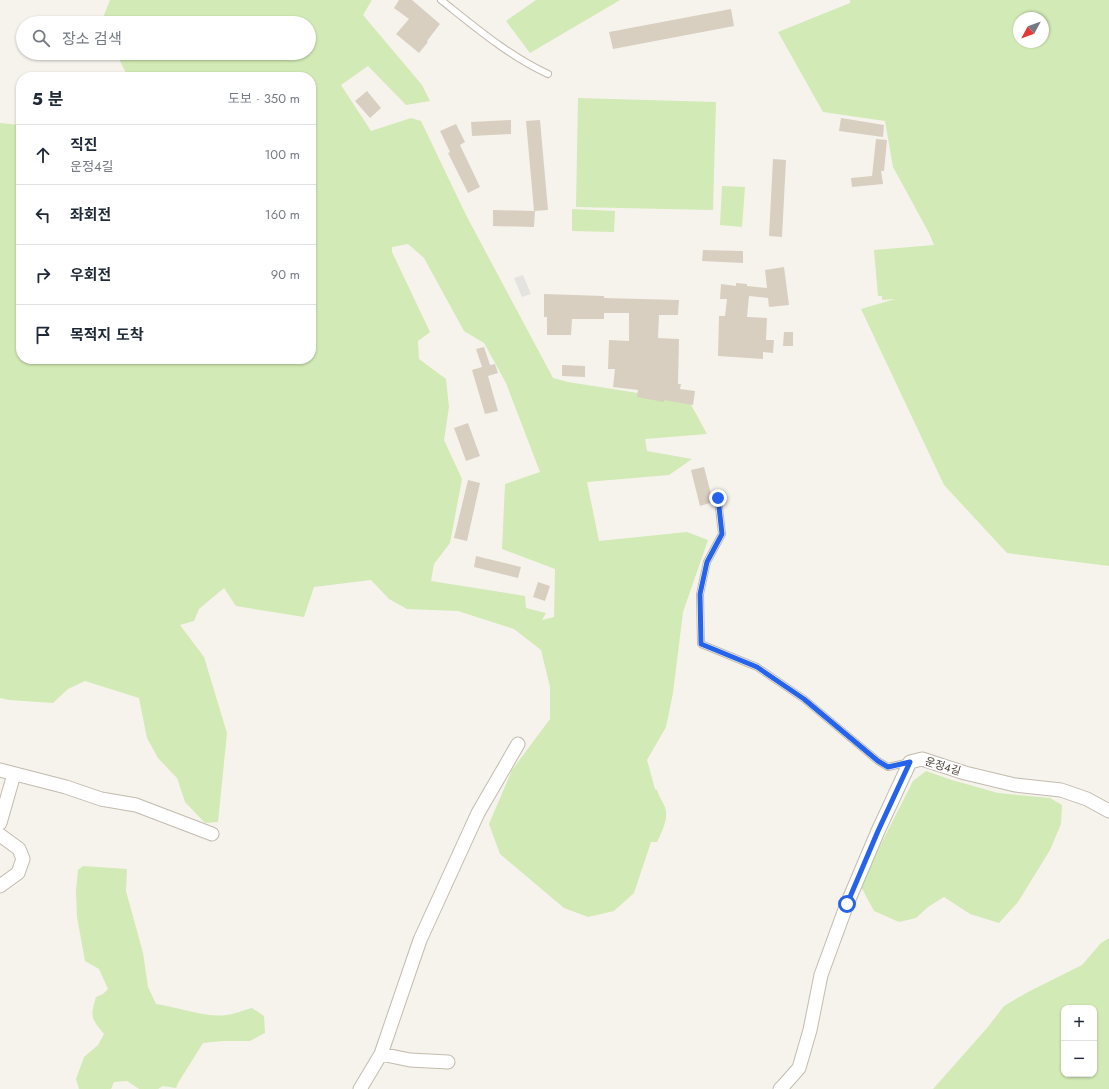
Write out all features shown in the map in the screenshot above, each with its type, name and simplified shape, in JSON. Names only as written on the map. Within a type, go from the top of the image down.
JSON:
[{"type":"street","points":[[360,1089],[382,1054],[420,940],[478,813],[518,744]]},
{"type":"street","name":"운정4길","points":[[780,1089],[799,1068],[810,1030],[821,975],[847,904],[878,831],[910,762],[922,758],[965,773],[1015,785],[1061,790],[1086,800],[1109,812]]},
{"type":"street","points":[[0,770],[101,799],[136,805],[212,834]]},
{"type":"street","points":[[0,824],[14,774]]},
{"type":"street","points":[[0,836],[19,849],[23,859],[18,873],[0,886]]},
{"type":"street","points":[[382,1054],[410,1060],[448,1062]]},
{"type":"lane","points":[[441,0],[499,45],[526,63],[548,74]]},
{"type":"lane","points":[[718,498],[722,534],[707,562],[700,594],[701,644],[757,667],[804,699],[878,761],[888,767],[910,762]]},
{"type":"green space","points":[[110,0],[372,0],[363,15],[422,85],[430,101],[406,105],[368,66],[341,85],[371,131],[411,118],[421,121],[466,215],[553,378],[568,382],[689,401],[707,434],[645,439],[647,451],[692,459],[669,475],[587,482],[599,541],[687,532],[708,540],[683,612],[673,693],[666,727],[647,760],[655,789],[657,790],[666,810],[665,824],[657,842],[651,842],[634,893],[614,911],[588,917],[564,908],[500,854],[489,824],[512,770],[550,719],[550,687],[541,650],[514,629],[458,611],[407,609],[389,599],[371,580],[314,587],[304,617],[236,606],[224,588],[199,609],[194,621],[180,625],[204,657],[227,733],[218,822],[205,823],[185,802],[177,778],[158,758],[147,738],[139,698],[85,681],[68,689],[53,703],[0,698],[0,123],[16,125],[16,364],[316,364],[316,72],[126,72],[120,60],[316,60],[316,16],[104,16]],"holes":[[[408,244],[424,258],[464,331],[484,343],[506,383],[540,472],[505,484],[502,549],[555,569],[554,617],[542,620],[546,613],[526,608],[525,596],[431,581],[434,564],[450,543],[462,479],[444,440],[449,407],[446,379],[419,359],[418,341],[430,332],[392,252],[392,247]]]},
{"type":"green space","points":[[536,0],[620,0],[530,53],[506,21]]},
{"type":"green space","points":[[850,0],[1109,0],[1109,566],[1007,553],[944,485],[861,309],[895,299],[882,300],[882,296],[878,296],[874,250],[934,245],[893,167],[885,121],[823,112],[778,32],[850,3]]},
{"type":"green space","points":[[578,98],[716,102],[713,210],[576,207]]},
{"type":"green space","points":[[722,186],[745,187],[742,227],[720,225]]},
{"type":"green space","points":[[572,209],[615,211],[614,232],[572,231]]},
{"type":"green space","points":[[926,771],[998,793],[1050,798],[1062,805],[1061,824],[1050,850],[1018,902],[999,923],[970,914],[944,897],[928,907],[916,918],[899,922],[874,911],[860,885],[913,781]]},
{"type":"green space","points":[[83,866],[127,869],[126,891],[143,953],[148,987],[156,1004],[201,1014],[219,1016],[252,1008],[264,1016],[265,1033],[250,1041],[203,1043],[176,1088],[163,1086],[158,1089],[139,1089],[127,1081],[114,1082],[111,1089],[79,1089],[76,1079],[84,1057],[98,1045],[104,1034],[94,1021],[92,1013],[96,997],[103,994],[108,989],[99,969],[85,961],[77,917],[76,891],[78,870]]},
{"type":"green space","points":[[1109,938],[1109,1089],[933,1089],[987,1028],[1004,1006],[1028,992],[1082,965],[1101,943]]},
{"type":"shaded area","points":[[523,275],[531,294],[522,297],[514,278]]},
{"type":"building","points":[[399,0],[412,0],[440,24],[419,53],[396,34],[409,19],[394,8]]},
{"type":"building","points":[[731,9],[734,26],[613,49],[609,32]]},
{"type":"building","points":[[367,91],[381,108],[370,118],[355,101]]},
{"type":"building","points":[[841,118],[884,125],[883,137],[839,131]]},
{"type":"building","points":[[511,120],[511,134],[472,136],[471,122]]},
{"type":"building","points":[[540,120],[548,210],[534,211],[526,121]]},
{"type":"building","points":[[456,124],[465,142],[460,145],[480,187],[468,193],[448,153],[450,152],[440,131]]},
{"type":"building","points":[[876,139],[887,140],[884,171],[881,171],[883,184],[852,187],[851,178],[872,176]]},
{"type":"building","points":[[773,159],[786,160],[782,237],[769,236]]},
{"type":"building","points":[[493,210],[535,211],[534,227],[493,226]]},
{"type":"building","points":[[703,250],[743,251],[743,263],[702,261]]},
{"type":"building","points":[[784,267],[789,305],[769,307],[768,298],[749,296],[747,317],[767,318],[766,340],[774,340],[773,353],[763,352],[763,359],[718,356],[719,316],[725,316],[727,299],[720,299],[721,284],[736,286],[736,283],[747,284],[747,286],[767,288],[765,270]]},
{"type":"building","points":[[544,294],[604,296],[604,298],[679,300],[678,315],[659,315],[658,338],[679,339],[678,384],[681,384],[680,389],[695,391],[693,405],[637,397],[638,390],[613,387],[615,369],[608,369],[609,340],[629,341],[629,313],[604,313],[604,319],[572,319],[571,335],[547,335],[547,317],[544,317]]},
{"type":"building","points":[[784,332],[793,332],[793,346],[783,346]]},
{"type":"building","points":[[484,347],[490,365],[495,364],[498,373],[488,376],[498,411],[485,414],[472,370],[482,367],[476,349]]},
{"type":"building","points":[[562,365],[585,366],[585,377],[562,376]]},
{"type":"building","points":[[468,423],[480,456],[466,461],[454,428]]},
{"type":"building","points":[[704,467],[713,502],[700,506],[691,470]]},
{"type":"building","points":[[468,480],[480,483],[467,541],[454,538]]},
{"type":"building","points":[[476,556],[521,567],[518,578],[474,567]]},
{"type":"building","points":[[538,582],[550,586],[545,601],[533,597]]},
{"type":"route","points":[[718,498],[722,534],[707,562],[700,594],[701,644],[757,667],[804,699],[878,761],[888,767],[910,762],[878,831],[847,904]]}]
